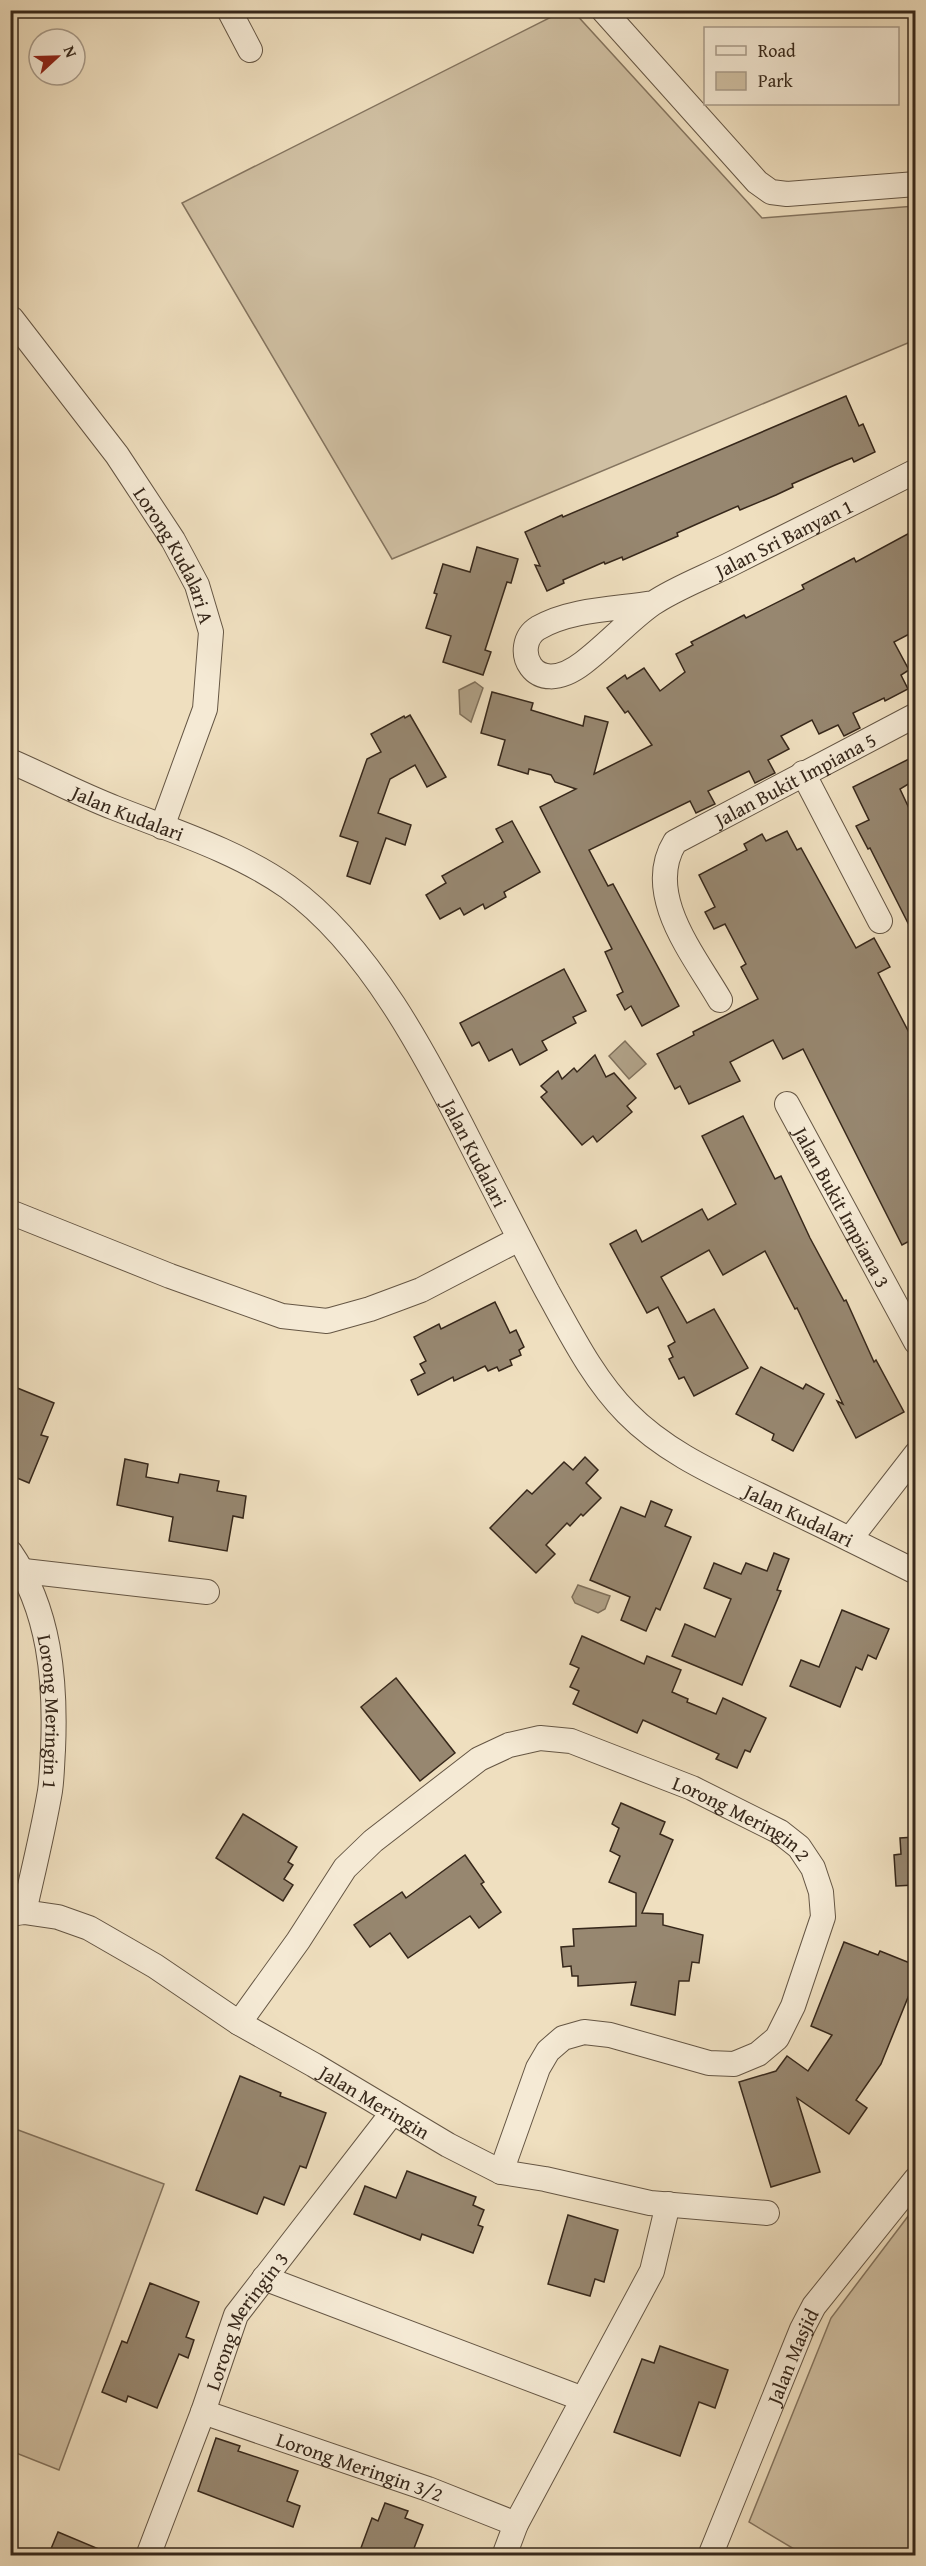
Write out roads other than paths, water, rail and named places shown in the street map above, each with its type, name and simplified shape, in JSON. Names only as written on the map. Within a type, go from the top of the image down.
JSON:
[{"type":"street","points":[[229,10],[250,50]]},
{"type":"street","points":[[603,10],[757,182],[771,192],[787,194],[915,184]]},
{"type":"street","name":"Lorong Kudalari A","points":[[12,320],[117,455],[173,540],[197,585],[211,632],[205,709],[162,827]]},
{"type":"street","name":"Jalan Sri Banyan 1","points":[[653,603],[552,621],[536,630],[527,639],[526,655],[532,669],[543,677],[558,677],[574,670],[653,603],[915,471]]},
{"type":"street","name":"Jalan Bukit Impiana 5","points":[[720,1000],[676,923],[663,886],[666,856],[675,842],[915,715]]},
{"type":"street","name":"Jalan Kudalari","points":[[10,761],[109,806],[239,859],[289,888],[334,928],[374,976],[411,1033],[565,1324],[598,1377],[625,1412],[655,1439],[696,1464],[915,1572]]},
{"type":"street","points":[[803,773],[880,921]]},
{"type":"street","name":"Jalan Bukit Impiana 3","points":[[787,1104],[915,1342]]},
{"type":"street","points":[[10,1212],[170,1276],[282,1316],[327,1320],[370,1310],[422,1290],[519,1239]]},
{"type":"street","points":[[850,1539],[915,1454]]},
{"type":"street","points":[[17,1562],[207,1592]]},
{"type":"street","name":"Lorong Meringin 1","points":[[17,1562],[42,1618],[52,1670],[54,1728],[50,1790],[17,1913]]},
{"type":"street","name":"Lorong Meringin 2","points":[[239,2023],[298,1941],[345,1868],[381,1834],[479,1759],[509,1745],[540,1738],[571,1741],[692,1788],[780,1832],[799,1847],[821,1892],[823,1917],[794,2006],[777,2038],[758,2055],[734,2064],[709,2063],[610,2035],[585,2032],[563,2038],[548,2051],[538,2068],[501,2172]]},
{"type":"street","name":"Jalan Meringin","points":[[17,1913],[58,1917],[89,1929],[155,1966],[239,2023],[448,2145],[501,2172],[545,2179],[650,2203],[767,2213]]},
{"type":"street","name":"Lorong Meringin 3","points":[[148,2556],[203,2412],[236,2315],[393,2112]]},
{"type":"street","name":"Jalan Masjid","points":[[710,2556],[802,2329],[814,2306],[915,2180]]},
{"type":"street","points":[[504,2556],[516,2524],[652,2271],[668,2204]]},
{"type":"street","points":[[264,2278],[583,2399]]},
{"type":"street","name":"Lorong Meringin 3/2","points":[[203,2412],[428,2489],[516,2524]]}]
